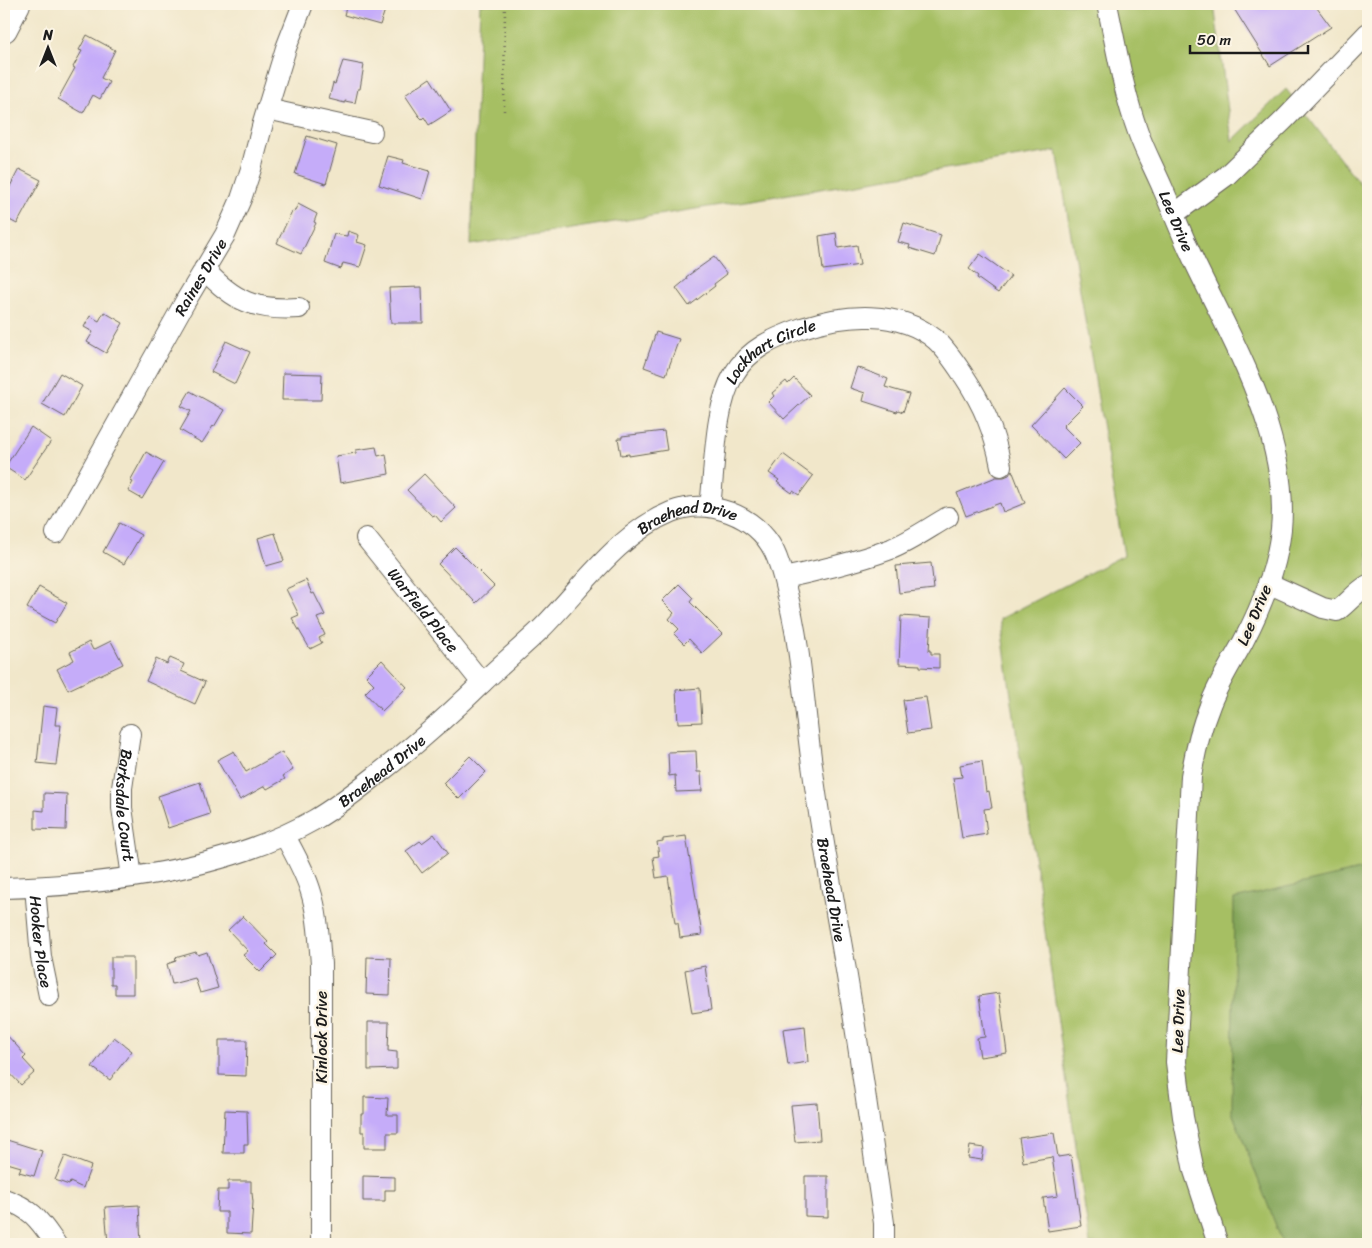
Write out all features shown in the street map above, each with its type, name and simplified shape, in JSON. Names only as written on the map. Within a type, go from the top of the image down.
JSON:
[{"type":"main road","points":[[4,29],[17,4]]},
{"type":"street","name":"Raines Drive","points":[[56,533],[225,234],[241,199],[286,48],[302,4]]},
{"type":"street","name":"Lee Drive","points":[[1107,4],[1123,79],[1138,132],[1196,265],[1231,336],[1256,396],[1277,460],[1281,484],[1282,508],[1277,552],[1268,582],[1244,640],[1209,708],[1197,745],[1191,776],[1176,1062],[1183,1116],[1194,1171],[1218,1244]]},
{"type":"street","points":[[1174,214],[1226,176],[1284,120],[1368,33]]},
{"type":"street","points":[[267,109],[372,132]]},
{"type":"street","points":[[204,269],[231,294],[249,303],[277,310],[299,308]]},
{"type":"street","name":"Lockhart Circle","points":[[710,507],[720,413],[725,394],[735,373],[755,350],[783,335],[820,322],[842,318],[868,317],[895,320],[915,327],[936,340],[958,367],[977,396],[988,418],[1001,466]]},
{"type":"street","name":"Braehead Drive","points":[[4,888],[102,882],[132,877],[239,853],[285,836],[326,812],[393,763],[441,722],[541,628],[584,580],[637,532],[652,521],[674,511],[692,507],[710,507],[726,510],[755,527],[767,539],[774,550],[784,578],[791,608],[797,641],[813,772],[866,1093],[884,1223],[884,1244]]},
{"type":"street","points":[[784,578],[838,565],[891,548],[917,536],[948,517]]},
{"type":"street","name":"Warfield Place","points":[[366,538],[482,683]]},
{"type":"street","points":[[1268,582],[1323,608],[1337,611],[1348,603],[1359,590],[1368,585]]},
{"type":"street","name":"Barksdale Court","points":[[130,734],[122,788],[122,808],[132,877]]},
{"type":"street","name":"Kinlock Drive","points":[[285,836],[311,890],[321,964],[320,1244]]},
{"type":"street","name":"Hooker Place","points":[[35,887],[41,957],[49,996]]},
{"type":"street","points":[[4,1198],[20,1204],[36,1216],[56,1244]]},
{"type":"path","points":[[504,111],[505,4]]},
{"type":"green space","points":[[480,4],[1214,4],[1232,141],[1286,89],[1368,194],[1368,1244],[1090,1244],[1000,619],[1124,555],[1057,151],[471,245]]},
{"type":"green space","points":[[1368,868],[1368,1244],[1283,1244],[1232,1112],[1234,899]]},
{"type":"building","points":[[347,4],[387,4],[380,25],[344,15]]},
{"type":"building","points":[[1231,4],[1314,4],[1331,27],[1270,66]]},
{"type":"building","points":[[87,35],[115,50],[101,78],[109,82],[100,99],[93,95],[83,113],[58,99],[75,68],[73,67],[82,51],[79,50]]},
{"type":"building","points":[[343,61],[364,65],[360,89],[358,89],[355,103],[345,101],[345,103],[329,99],[333,83],[335,84]]},
{"type":"building","points":[[430,78],[451,111],[429,125],[424,117],[422,119],[419,116],[405,95]]},
{"type":"building","points":[[307,136],[337,145],[326,184],[295,174]]},
{"type":"building","points":[[388,156],[404,160],[403,163],[430,171],[422,199],[379,185]]},
{"type":"building","points":[[19,169],[41,180],[17,224],[4,217],[4,198]]},
{"type":"building","points":[[298,204],[317,214],[314,222],[316,223],[301,254],[277,243],[292,211],[294,212]]},
{"type":"building","points":[[904,223],[941,235],[935,256],[909,248],[910,245],[898,242]]},
{"type":"building","points":[[348,231],[359,235],[357,242],[367,245],[360,267],[343,263],[341,269],[325,263],[334,234],[347,236]]},
{"type":"building","points":[[836,233],[838,248],[857,245],[860,265],[823,270],[819,236]]},
{"type":"building","points":[[980,254],[1011,276],[998,293],[977,278],[978,276],[969,269]]},
{"type":"building","points":[[714,257],[727,274],[689,306],[676,288],[687,279],[686,277]]},
{"type":"building","points":[[422,287],[423,323],[391,323],[389,288]]},
{"type":"building","points":[[104,312],[123,323],[106,353],[87,342],[93,332],[84,327],[90,316],[99,321]]},
{"type":"building","points":[[656,332],[679,339],[666,375],[644,367]]},
{"type":"building","points":[[226,341],[250,352],[235,384],[211,372]]},
{"type":"building","points":[[857,367],[888,379],[885,387],[909,394],[903,412],[898,410],[897,412],[863,401],[865,393],[850,388]]},
{"type":"building","points":[[60,373],[82,386],[65,417],[42,404]]},
{"type":"building","points":[[283,373],[322,374],[321,400],[282,400]]},
{"type":"building","points":[[794,378],[810,395],[784,419],[768,402],[774,396],[772,393],[786,381],[788,384]]},
{"type":"building","points":[[1065,388],[1083,406],[1063,426],[1080,443],[1064,459],[1031,425]]},
{"type":"building","points":[[190,391],[224,410],[202,443],[180,430],[191,411],[181,406]]},
{"type":"building","points":[[31,427],[51,441],[25,480],[5,467]]},
{"type":"building","points":[[664,431],[667,450],[629,456],[629,454],[621,455],[618,438]]},
{"type":"building","points":[[376,447],[378,456],[386,454],[389,474],[340,483],[336,456]]},
{"type":"building","points":[[146,452],[164,462],[142,499],[128,491],[133,482],[130,481]]},
{"type":"building","points":[[783,454],[813,476],[799,495],[793,491],[792,493],[777,482],[779,480],[769,473]]},
{"type":"building","points":[[1012,470],[1025,503],[1003,512],[1000,503],[966,516],[957,493],[996,477],[1009,475]]},
{"type":"building","points":[[424,474],[456,508],[441,522],[435,515],[432,516],[407,490]]},
{"type":"building","points":[[119,523],[141,535],[124,564],[103,552]]},
{"type":"building","points":[[275,533],[284,561],[266,566],[258,538]]},
{"type":"building","points":[[455,547],[494,586],[476,603],[438,564]]},
{"type":"building","points":[[931,563],[934,589],[899,593],[896,566]]},
{"type":"building","points":[[306,580],[325,615],[317,618],[325,635],[319,638],[322,643],[310,649],[292,618],[299,615],[286,589]]},
{"type":"building","points":[[679,584],[693,598],[690,602],[722,634],[702,653],[689,639],[684,644],[674,634],[679,629],[669,619],[674,613],[662,601]]},
{"type":"building","points":[[39,587],[67,603],[55,623],[27,608]]},
{"type":"building","points":[[901,616],[931,618],[929,651],[931,651],[931,654],[939,654],[939,668],[899,664]]},
{"type":"building","points":[[111,641],[123,664],[68,690],[57,669],[74,660],[70,652],[89,642],[93,650]]},
{"type":"building","points":[[170,658],[184,664],[181,671],[205,682],[195,704],[146,681],[156,659],[167,664]]},
{"type":"building","points":[[382,660],[407,687],[382,711],[365,693],[374,684],[366,676]]},
{"type":"building","points":[[700,688],[702,722],[678,723],[676,690]]},
{"type":"building","points":[[926,697],[931,730],[908,733],[903,700]]},
{"type":"building","points":[[43,706],[57,708],[55,725],[61,725],[56,765],[37,763]]},
{"type":"building","points":[[234,751],[246,772],[282,752],[293,770],[283,776],[285,779],[267,789],[265,786],[240,800],[217,760]]},
{"type":"building","points":[[696,751],[697,772],[701,772],[702,791],[676,792],[675,775],[669,776],[668,752]]},
{"type":"building","points":[[470,756],[486,772],[459,799],[443,783]]},
{"type":"building","points":[[982,761],[986,792],[989,791],[992,808],[984,809],[987,834],[962,838],[953,778],[962,777],[960,765]]},
{"type":"building","points":[[200,782],[210,814],[168,828],[158,796]]},
{"type":"building","points":[[44,793],[67,794],[66,830],[35,829],[35,810],[44,811]]},
{"type":"building","points":[[434,834],[448,853],[422,873],[406,851]]},
{"type":"building","points":[[686,836],[702,935],[680,938],[678,923],[675,923],[668,876],[656,878],[653,857],[659,856],[657,842],[663,841],[663,839]]},
{"type":"building","points":[[243,916],[268,942],[266,944],[277,955],[260,972],[243,955],[248,951],[228,930]]},
{"type":"building","points":[[196,952],[198,955],[207,952],[218,988],[200,993],[195,978],[172,984],[167,964],[176,961],[175,958]]},
{"type":"building","points":[[111,957],[133,957],[133,994],[115,994],[115,984],[111,984]]},
{"type":"building","points":[[367,957],[391,958],[390,995],[366,994]]},
{"type":"building","points":[[705,966],[711,1010],[692,1013],[685,970]]},
{"type":"building","points":[[999,993],[1007,1053],[980,1057],[977,1038],[985,1037],[979,996]]},
{"type":"building","points":[[368,1022],[389,1022],[388,1051],[397,1052],[397,1069],[368,1070]]},
{"type":"building","points":[[805,1026],[808,1062],[788,1065],[783,1029]]},
{"type":"building","points":[[4,1032],[26,1056],[23,1059],[35,1072],[21,1085],[4,1067]]},
{"type":"building","points":[[114,1037],[132,1051],[110,1080],[92,1067]]},
{"type":"building","points":[[219,1040],[247,1040],[246,1076],[219,1075]]},
{"type":"building","points":[[364,1097],[388,1098],[387,1115],[398,1115],[398,1133],[387,1133],[387,1148],[364,1148],[364,1132],[361,1132],[361,1114],[364,1114]]},
{"type":"building","points":[[817,1103],[820,1140],[795,1142],[791,1105]]},
{"type":"building","points":[[225,1110],[247,1111],[248,1144],[244,1144],[244,1153],[223,1153]]},
{"type":"building","points":[[1054,1133],[1058,1157],[1071,1155],[1081,1226],[1048,1231],[1043,1198],[1058,1196],[1052,1157],[1023,1162],[1019,1138]]},
{"type":"building","points":[[7,1140],[42,1151],[34,1176],[19,1172],[21,1167],[4,1162]]},
{"type":"building","points":[[970,1146],[984,1148],[982,1160],[968,1158]]},
{"type":"building","points":[[65,1156],[91,1166],[83,1188],[70,1182],[69,1185],[55,1180]]},
{"type":"building","points":[[363,1176],[395,1177],[395,1190],[385,1190],[385,1201],[363,1201]]},
{"type":"building","points":[[805,1176],[828,1176],[828,1217],[805,1216]]},
{"type":"building","points":[[228,1181],[251,1181],[253,1202],[251,1234],[227,1233],[227,1212],[217,1212],[218,1190],[228,1190]]},
{"type":"building","points":[[139,1205],[141,1244],[108,1244],[105,1207]]}]
